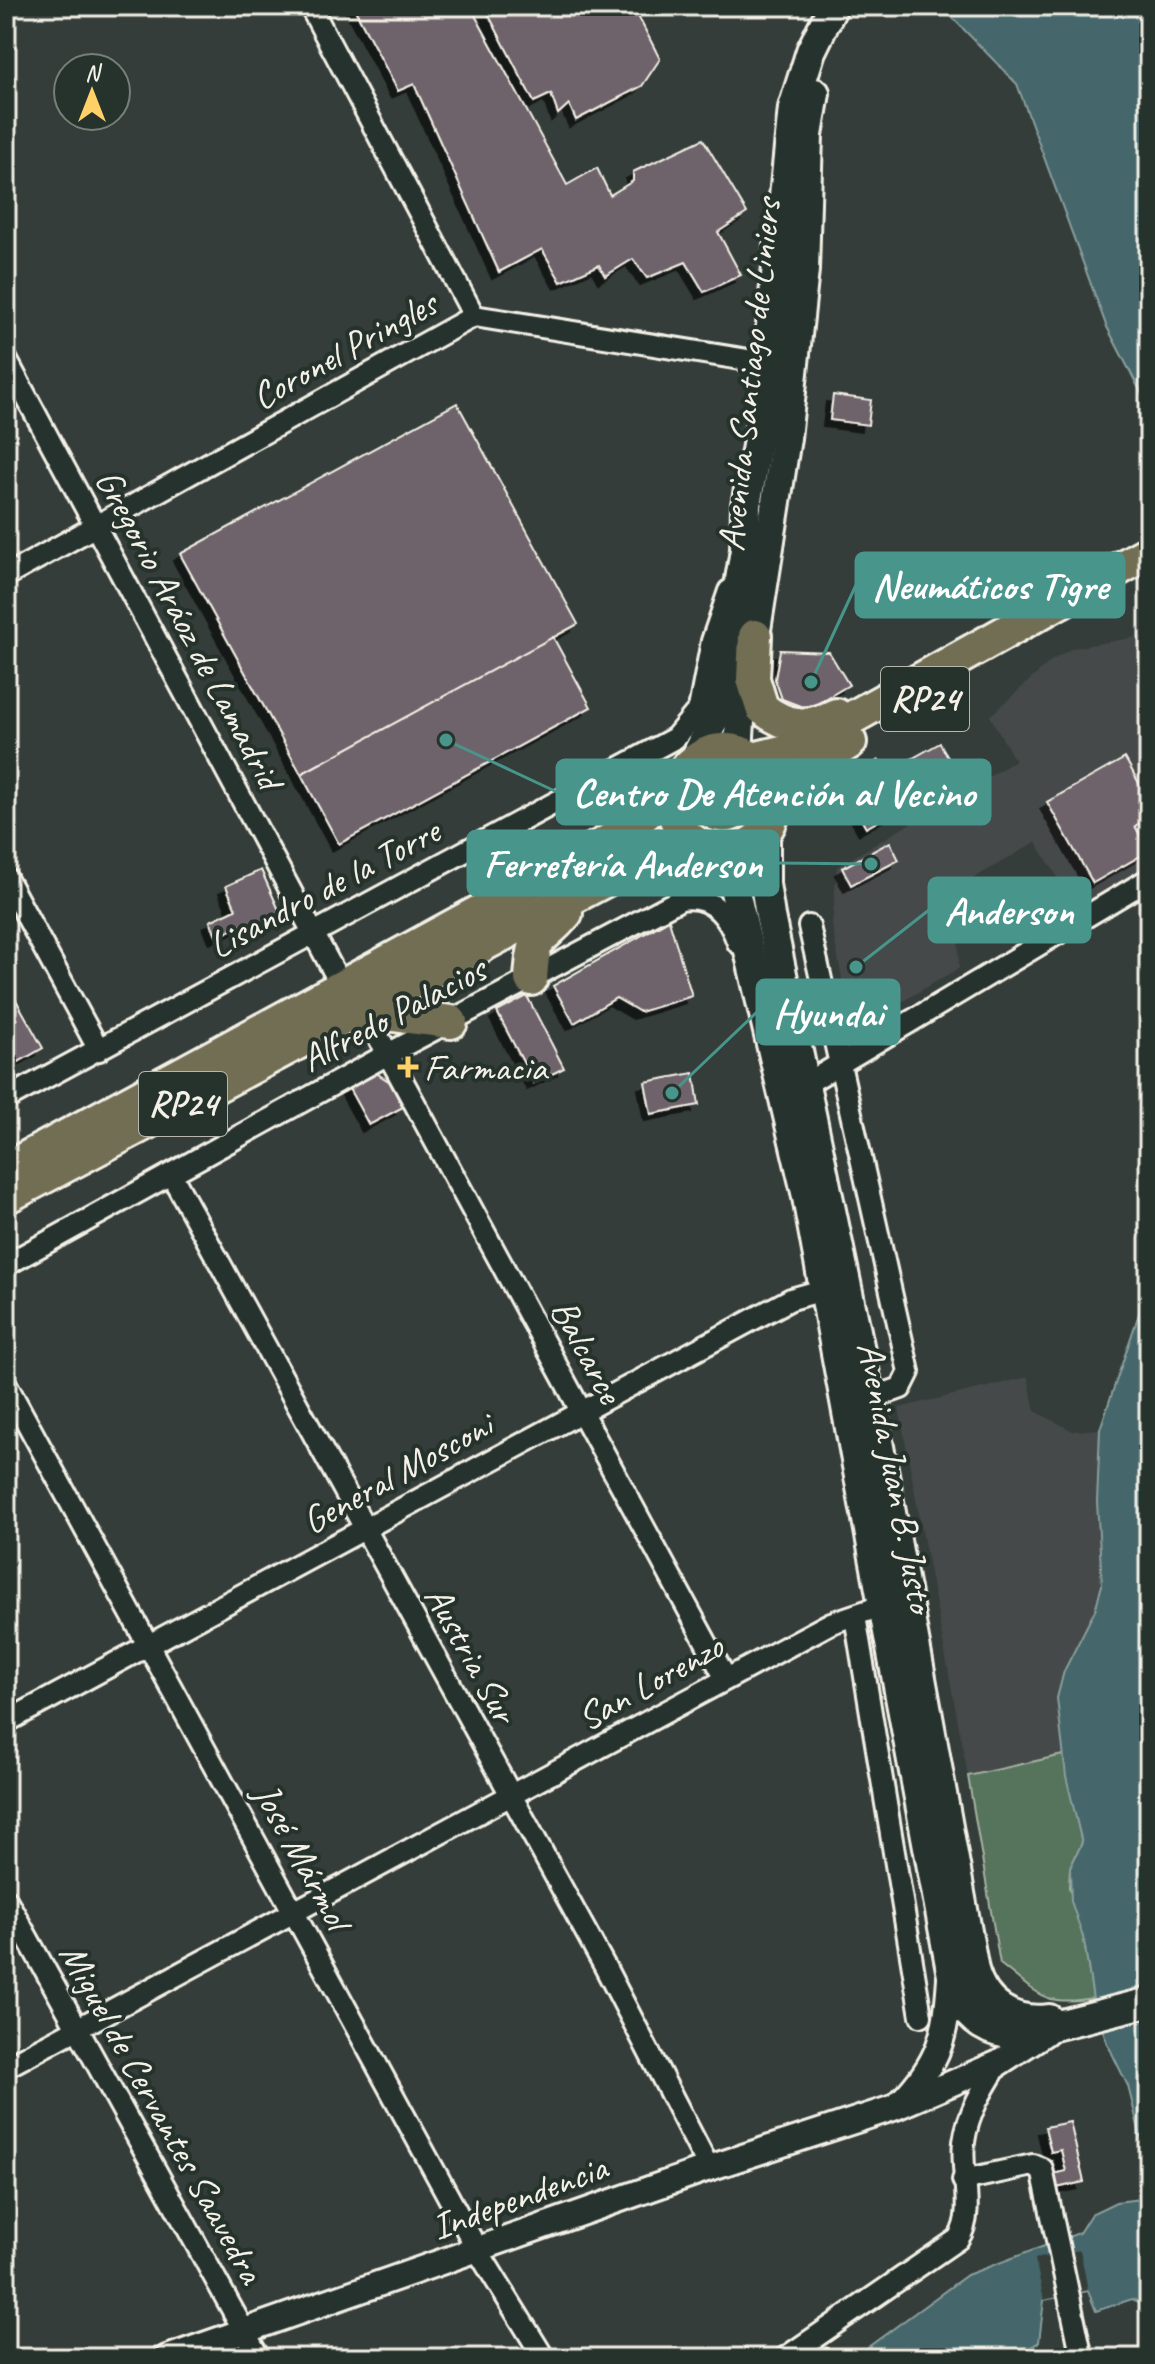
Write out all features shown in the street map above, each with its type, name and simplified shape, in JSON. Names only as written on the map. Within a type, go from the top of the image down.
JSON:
[{"type":"main road","name":"Avenida Santiago de Liniers","points":[[682,759],[721,698],[745,550],[746,505],[761,424],[780,365],[808,223],[808,135],[833,6]]},
{"type":"main road","name":"Avenida Santiago de Liniers","points":[[746,756],[742,690],[755,636],[782,466],[780,365]]},
{"type":"main road","name":"RP24","points":[[6,1197],[574,896],[659,855],[740,849],[827,755],[1078,601],[1149,552]]},
{"type":"main road","name":"RP24","points":[[6,1169],[604,844],[634,823],[682,759],[716,750],[746,756],[798,748],[870,707],[1078,601],[1149,570]]},
{"type":"main road","points":[[755,636],[755,693],[762,708],[771,716],[785,723],[811,726],[870,707]]},
{"type":"main road","points":[[746,756],[769,778],[770,816],[765,884],[770,916],[870,1399],[895,1602],[977,1981],[997,2006],[1021,2019],[1061,2024],[1149,2002]]},
{"type":"main road","points":[[682,759],[673,810],[679,826],[712,850]]},
{"type":"main road","name":"Avenida Juan B. Justo","points":[[712,850],[733,883],[764,1009],[806,1192],[823,1290],[895,1602],[950,1974],[956,1997],[965,2012],[985,2027],[1002,2034],[1018,2035],[1061,2024]]},
{"type":"main road","points":[[531,979],[533,946],[537,937],[564,917],[574,896]]},
{"type":"main road","points":[[361,1011],[451,1022]]},
{"type":"main road","points":[[1061,2024],[1149,1994]]},
{"type":"street","points":[[310,6],[474,316]]},
{"type":"street","name":"Coronel Pringles","points":[[6,576],[474,316],[780,365]]},
{"type":"street","name":"Gregorio Aráoz de Lamadrid","points":[[6,359],[341,985]]},
{"type":"street","name":"Lisandro de la Torre","points":[[6,1099],[312,932],[682,759]]},
{"type":"street","points":[[6,878],[99,1050]]},
{"type":"street","points":[[806,1084],[1149,879]]},
{"type":"street","name":"Alfredo Palacios","points":[[6,1265],[388,1054],[681,899],[706,902],[723,913],[731,924],[764,1009]]},
{"type":"street","points":[[809,926],[909,1372],[901,1388],[870,1399]]},
{"type":"street","name":"Balcarce","points":[[361,1011],[388,1054],[726,1679]]},
{"type":"street","name":"Austria Sur","points":[[171,1174],[604,1965],[709,2168]]},
{"type":"street","name":"General Mosconi","points":[[6,1722],[791,1299],[823,1290]]},
{"type":"street","name":"José Mármol","points":[[6,1384],[478,2251],[544,2358]]},
{"type":"street","name":"San Lorenzo","points":[[6,2067],[831,1623],[895,1602]]},
{"type":"street","points":[[855,1616],[921,2016]]},
{"type":"street","name":"Miguel de Cervantes Saavedra","points":[[6,1899],[259,2358]]},
{"type":"street","points":[[896,2107],[931,2067],[941,2047],[950,1974]]},
{"type":"street","name":"Independencia","points":[[167,2358],[709,2168],[896,2107],[999,2063],[1061,2024]]},
{"type":"street","points":[[785,2358],[958,2239],[966,2221],[964,2141],[969,2119],[999,2063]]},
{"type":"street","points":[[963,2180],[1033,2165],[1042,2169],[1082,2358]]},
{"type":"shaded area","points":[[1149,635],[1149,872],[1079,912],[1036,842],[957,888],[959,968],[858,1028],[850,1022],[832,925],[837,867],[1015,761],[990,716],[1051,661],[1072,648]]},
{"type":"shaded area","points":[[1028,1377],[1035,1411],[1073,1431],[1100,1429],[1097,1502],[1102,1585],[1095,1610],[1064,1671],[1057,1698],[1063,1755],[968,1776],[899,1408]]},
{"type":"green space","points":[[717,759],[755,773],[764,812],[736,841],[686,823],[684,783]]},
{"type":"green space","points":[[1063,1755],[1082,1843],[1070,1868],[1069,1887],[1084,1940],[1093,1998],[1062,2001],[1033,1990],[1000,1964],[968,1776]]},
{"type":"water","points":[[941,6],[1149,6],[1149,408],[1106,325],[1017,84]]},
{"type":"water","points":[[1149,1284],[1149,2170],[1128,2086],[1107,2043],[1093,1999],[1084,1940],[1071,1901],[1070,1868],[1082,1843],[1066,1776],[1057,1698],[1064,1671],[1095,1610],[1102,1585],[1097,1502],[1100,1429]]},
{"type":"water","points":[[1149,2187],[1149,2306],[1132,2299],[1096,2311],[1088,2291],[1044,2300],[1039,2342],[1028,2349],[971,2352],[947,2358],[853,2358],[967,2275],[1079,2233],[1091,2214],[1116,2202],[1141,2199]]},
{"type":"pier","points":[[1080,2250],[1088,2290],[1044,2300],[1035,2259]]},
{"type":"building","points":[[353,6],[470,6],[567,185],[597,168],[610,195],[633,181],[633,172],[703,139],[747,213],[718,232],[741,275],[704,292],[686,262],[647,278],[633,259],[605,276],[599,265],[561,282],[542,249],[499,272],[414,84],[398,91]]},
{"type":"building","points":[[484,6],[633,6],[660,59],[642,86],[576,120],[569,104],[558,114],[551,94],[534,102]]},
{"type":"building","points":[[833,395],[871,400],[868,425],[830,420]]},
{"type":"building","points":[[457,403],[578,624],[301,774],[180,554]]},
{"type":"building","points":[[553,637],[591,707],[339,844],[301,774]]},
{"type":"building","points":[[780,650],[829,652],[849,685],[808,709],[782,699],[775,679]]},
{"type":"building","points":[[940,743],[951,763],[897,793],[905,806],[866,828],[840,782],[879,760],[886,773]]},
{"type":"building","points":[[1125,758],[1149,801],[1149,817],[1135,826],[1149,851],[1093,883],[1047,802]]},
{"type":"building","points":[[890,842],[899,860],[851,885],[842,868]]},
{"type":"building","points":[[261,870],[279,910],[277,922],[249,935],[244,924],[217,937],[210,921],[236,909],[226,886]]},
{"type":"building","points":[[669,920],[692,996],[640,1012],[616,998],[574,1023],[553,986]]},
{"type":"building","points":[[527,996],[564,1068],[534,1083],[497,1012]]},
{"type":"building","points":[[16,1000],[43,1048],[15,1064],[6,1048],[6,1006]]},
{"type":"building","points":[[373,1071],[390,1082],[403,1107],[369,1125],[347,1085]]},
{"type":"building","points":[[694,1073],[699,1105],[651,1114],[645,1082]]},
{"type":"building","points":[[1070,2122],[1084,2182],[1056,2188],[1053,2174],[1066,2171],[1061,2150],[1051,2152],[1045,2127]]},
{"type":"place","name":"Neumáticos Tigre","points":[[811,682]]},
{"type":"place","name":"Centro De Atención al Vecino","points":[[446,740]]},
{"type":"place","name":"Ferretería Anderson","points":[[871,864]]},
{"type":"place","name":"Anderson","points":[[856,967]]},
{"type":"place","name":"Farmacia","points":[[408,1067]]},
{"type":"place","name":"Hyundai","points":[[672,1093]]}]
